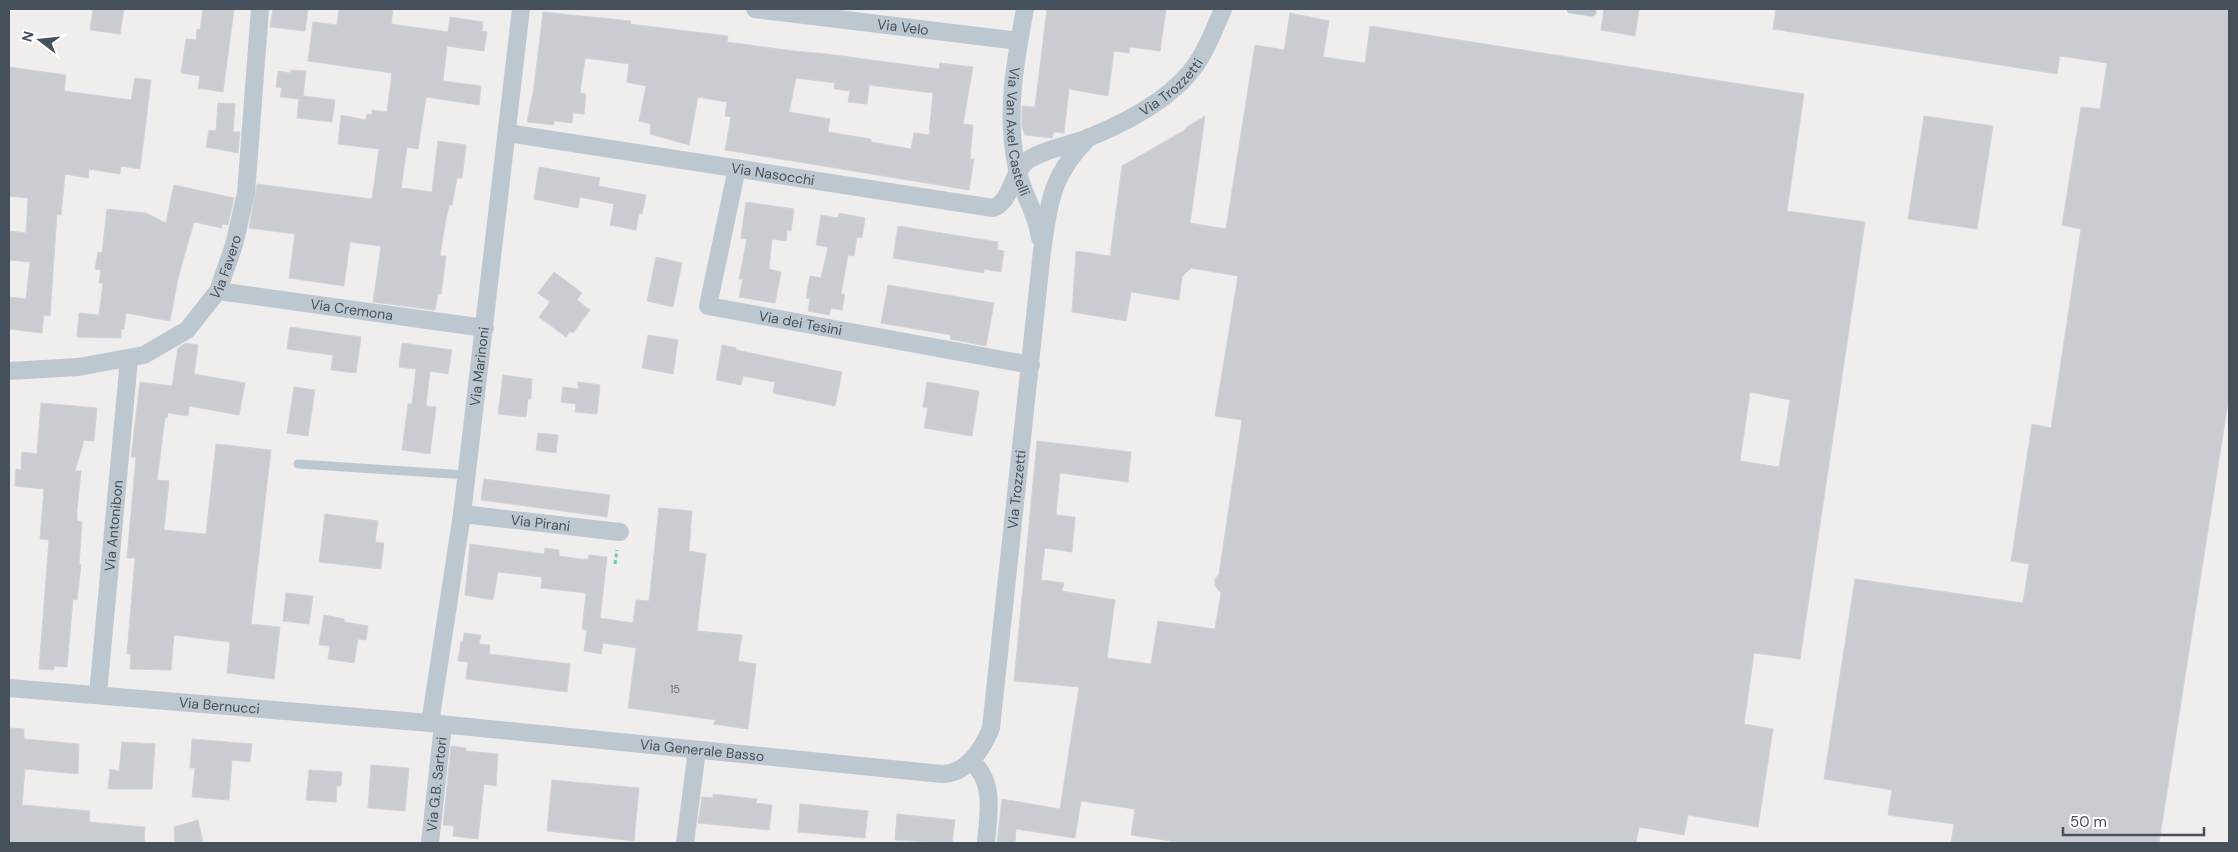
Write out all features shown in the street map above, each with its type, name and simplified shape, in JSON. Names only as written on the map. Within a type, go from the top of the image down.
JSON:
[{"type":"street","name":"Via Favero","points":[[9,370],[78,367],[144,355],[187,330],[218,291],[234,245],[246,192],[260,9]]},
{"type":"street","name":"Via Marinoni","points":[[436,724],[522,9]]},
{"type":"street","name":"Via Velo","points":[[755,9],[1019,41]]},
{"type":"street","name":"Via Van Axel Castelli","points":[[1025,9],[1019,41],[1010,131],[1018,171],[1038,222],[1042,251]]},
{"type":"street","name":"Via Trozzetti","points":[[1018,171],[1028,160],[1089,137],[1146,109],[1167,95],[1186,79],[1199,61],[1223,9]]},
{"type":"street","name":"Via Nasocchi","points":[[507,134],[987,208],[997,207],[1002,202],[1018,171]]},
{"type":"street","name":"Via Trozzetti","points":[[971,761],[987,738],[991,728],[1042,251],[1050,196],[1058,175],[1070,157],[1089,137]]},
{"type":"street","name":"Via dei Tesini","points":[[737,168],[708,306],[1031,365]]},
{"type":"street","name":"Via Cremona","points":[[218,291],[485,328]]},
{"type":"street","name":"Via Antonibon","points":[[98,694],[129,359]]},
{"type":"street","name":"Via Pirani","points":[[462,514],[620,532]]},
{"type":"street","name":"Via Bernucci","points":[[9,688],[436,724]]},
{"type":"street","name":"Via Generale Basso","points":[[436,724],[942,774],[958,770],[971,761]]},
{"type":"street","name":"Via G.B. Sartori","points":[[430,843],[436,724]]},
{"type":"street","points":[[685,843],[697,750]]},
{"type":"street","points":[[971,761],[982,774],[989,790],[986,843]]},
{"type":"lane","points":[[1571,9],[1592,12]]},
{"type":"lane","points":[[298,464],[467,475]]},
{"type":"building","points":[[93,9],[124,9],[120,34],[90,30]]},
{"type":"building","points":[[203,9],[234,9],[223,92],[198,88],[200,76],[181,73],[186,39],[196,40],[197,29],[200,30]]},
{"type":"building","points":[[273,9],[308,9],[305,31],[270,27]]},
{"type":"building","points":[[339,9],[393,9],[391,24],[448,32],[450,17],[483,22],[482,31],[487,32],[484,51],[447,46],[443,81],[481,86],[479,105],[426,97],[418,149],[407,147],[401,188],[432,192],[438,141],[466,145],[462,178],[457,178],[452,205],[449,205],[445,224],[440,256],[446,256],[441,294],[438,294],[435,310],[373,302],[381,246],[350,242],[344,286],[289,278],[295,234],[249,228],[257,184],[372,199],[379,149],[338,144],[341,115],[366,120],[367,114],[372,115],[372,110],[387,112],[392,73],[308,61],[313,22],[337,25]]},
{"type":"building","points":[[1047,9],[1166,9],[1160,51],[1130,47],[1129,53],[1114,51],[1108,96],[1069,89],[1064,133],[1054,132],[1052,138],[1025,135],[1022,128],[1022,106],[1035,107]]},
{"type":"building","points":[[1604,9],[1639,9],[1635,36],[1601,30]]},
{"type":"building","points":[[1776,9],[2229,9],[2229,396],[2159,843],[1951,843],[1954,824],[1888,815],[1892,790],[1824,779],[1855,579],[2023,603],[2029,564],[2011,561],[2032,424],[2051,428],[2081,229],[2062,225],[2081,107],[2100,109],[2107,63],[2060,56],[2057,74],[1773,29]]},
{"type":"building","points":[[543,12],[631,21],[630,24],[728,36],[727,42],[794,51],[939,69],[940,63],[973,67],[963,124],[973,125],[970,159],[974,159],[969,190],[725,150],[731,117],[725,116],[727,102],[698,97],[689,145],[650,134],[651,124],[639,121],[646,86],[627,82],[629,64],[585,58],[580,93],[586,94],[584,114],[573,113],[572,123],[554,121],[554,125],[527,122],[534,87]],"holes":[[[796,78],[835,83],[834,89],[850,91],[848,102],[867,104],[869,85],[933,93],[929,135],[914,133],[911,149],[871,142],[871,139],[828,132],[830,119],[789,112]]]},
{"type":"building","points":[[1290,13],[1329,21],[1323,57],[1365,63],[1370,26],[1804,94],[1787,211],[1865,222],[1800,659],[1754,653],[1744,724],[1773,729],[1758,827],[1688,815],[1684,835],[1639,827],[1636,843],[1183,843],[1131,835],[1135,809],[1081,801],[1075,838],[1016,829],[1015,843],[997,843],[1002,799],[1060,809],[1079,687],[1014,681],[1037,441],[1131,452],[1128,482],[1060,473],[1056,515],[1075,517],[1072,552],[1045,548],[1041,580],[1064,583],[1062,591],[1115,600],[1107,658],[1151,664],[1158,621],[1215,629],[1221,593],[1215,586],[1215,579],[1219,574],[1242,420],[1215,416],[1238,276],[1191,268],[1182,277],[1179,300],[1131,292],[1126,321],[1072,312],[1076,251],[1110,256],[1122,166],[1185,130],[1205,116],[1190,223],[1226,229],[1255,45],[1284,50]],"holes":[[[1750,392],[1790,400],[1779,467],[1740,461]]]},
{"type":"building","points":[[9,67],[66,75],[64,91],[131,100],[135,78],[151,80],[140,169],[121,166],[120,174],[89,169],[88,178],[65,174],[61,215],[57,214],[50,316],[44,315],[42,333],[9,329],[9,297],[26,299],[30,262],[9,260],[9,231],[26,233],[28,198],[9,196]]},
{"type":"building","points":[[291,70],[306,71],[303,96],[335,100],[332,122],[297,118],[299,99],[280,97],[282,88],[276,87],[278,71],[290,73]]},
{"type":"building","points":[[218,103],[235,104],[233,132],[240,132],[238,153],[206,147],[209,130],[216,131]]},
{"type":"building","points":[[1924,116],[1993,126],[1977,229],[1908,219]]},
{"type":"building","points":[[539,167],[600,178],[598,186],[646,195],[642,214],[639,213],[636,230],[610,225],[614,204],[580,197],[578,208],[534,199]]},
{"type":"building","points":[[174,185],[234,198],[228,225],[222,224],[222,228],[194,222],[178,278],[170,321],[126,313],[124,329],[121,329],[121,338],[77,337],[79,313],[99,315],[103,283],[99,283],[101,270],[95,269],[98,252],[102,253],[107,209],[146,213],[166,223]]},
{"type":"building","points":[[746,202],[794,209],[791,231],[787,230],[786,241],[772,239],[769,269],[781,272],[775,303],[739,297],[743,279],[739,279],[747,239],[741,238]]},
{"type":"building","points":[[839,213],[865,218],[862,238],[857,237],[854,256],[848,255],[841,294],[845,294],[842,310],[831,308],[829,315],[808,311],[810,299],[806,298],[810,276],[821,278],[828,247],[816,245],[821,215],[838,218]]},
{"type":"building","points":[[898,226],[998,242],[997,250],[1004,251],[1001,272],[984,269],[984,273],[893,258]]},
{"type":"building","points":[[656,257],[682,263],[673,307],[647,301]]},
{"type":"building","points":[[554,272],[582,293],[577,300],[590,310],[573,333],[570,331],[566,337],[539,317],[550,302],[538,293]]},
{"type":"building","points":[[888,285],[994,303],[986,346],[950,339],[951,335],[881,323]]},
{"type":"building","points":[[290,327],[361,337],[356,373],[331,370],[333,355],[287,349]]},
{"type":"building","points":[[648,335],[678,340],[673,374],[642,368]]},
{"type":"building","points":[[186,343],[198,345],[194,374],[245,383],[239,415],[189,406],[188,416],[168,413],[167,418],[165,418],[157,480],[169,481],[164,530],[206,534],[216,444],[271,450],[251,624],[280,627],[274,679],[227,673],[230,642],[174,635],[171,670],[130,669],[131,654],[127,654],[135,558],[127,558],[136,457],[131,457],[140,382],[172,386],[178,348]]},
{"type":"building","points":[[402,343],[452,350],[448,374],[430,371],[426,406],[436,407],[430,454],[402,450],[408,404],[412,404],[416,369],[399,367]]},
{"type":"building","points":[[722,345],[736,348],[736,350],[842,372],[835,406],[773,393],[775,382],[743,376],[741,385],[716,380]]},
{"type":"building","points":[[503,375],[532,379],[531,399],[528,399],[526,417],[498,414]]},
{"type":"building","points":[[578,382],[600,385],[597,414],[575,412],[576,404],[561,402],[563,387],[578,389]]},
{"type":"building","points":[[927,382],[979,391],[972,436],[924,428],[928,408],[923,407]]},
{"type":"building","points":[[294,387],[315,390],[308,436],[287,433]]},
{"type":"building","points":[[41,403],[97,408],[94,441],[84,440],[75,471],[81,471],[77,521],[82,522],[79,565],[81,565],[77,600],[73,599],[67,667],[54,666],[54,670],[39,669],[49,540],[40,539],[44,489],[15,486],[16,469],[21,470],[22,452],[37,454]]},
{"type":"building","points":[[538,433],[558,435],[556,453],[536,450]]},
{"type":"building","points":[[484,479],[610,495],[607,517],[481,500]]},
{"type":"building","points":[[659,508],[692,511],[689,551],[706,554],[697,631],[742,635],[738,661],[756,664],[748,729],[713,724],[716,720],[628,708],[636,648],[603,643],[601,654],[584,651],[587,630],[582,629],[586,593],[541,588],[542,577],[498,572],[493,600],[465,595],[470,544],[544,554],[545,548],[559,550],[559,556],[588,560],[589,555],[607,557],[600,618],[633,623],[636,600],[649,601]]},
{"type":"building","points":[[325,514],[378,521],[375,542],[384,543],[381,569],[319,562]]},
{"type":"building","points":[[286,593],[313,596],[309,624],[283,621]]},
{"type":"building","points":[[324,615],[344,619],[344,622],[368,626],[366,640],[358,639],[354,663],[328,659],[330,646],[319,645]]},
{"type":"building","points":[[464,633],[481,635],[479,644],[490,645],[489,654],[570,664],[567,692],[466,679],[468,662],[458,661]]},
{"type":"building","points":[[9,728],[24,729],[24,739],[79,744],[78,774],[25,769],[22,805],[90,811],[89,822],[145,827],[144,843],[9,843]]},
{"type":"building","points":[[192,739],[252,744],[250,762],[232,760],[229,800],[192,797],[195,768],[190,768]]},
{"type":"building","points":[[122,742],[155,744],[152,789],[108,789],[110,769],[119,771]]},
{"type":"building","points":[[451,746],[466,748],[466,751],[498,754],[496,786],[484,784],[478,839],[453,836],[454,826],[443,825]]},
{"type":"building","points":[[371,765],[409,768],[405,811],[368,808]]},
{"type":"building","points":[[309,770],[342,772],[341,786],[337,786],[336,802],[306,800]]},
{"type":"building","points":[[552,780],[639,788],[634,841],[547,831]]},
{"type":"building","points":[[713,794],[757,799],[756,803],[772,805],[769,830],[698,823],[702,797],[713,798]]},
{"type":"building","points":[[800,804],[868,811],[865,838],[798,832]]},
{"type":"building","points":[[897,814],[955,820],[952,843],[895,840]]},
{"type":"building","points":[[198,820],[203,843],[175,843],[174,827]]}]
